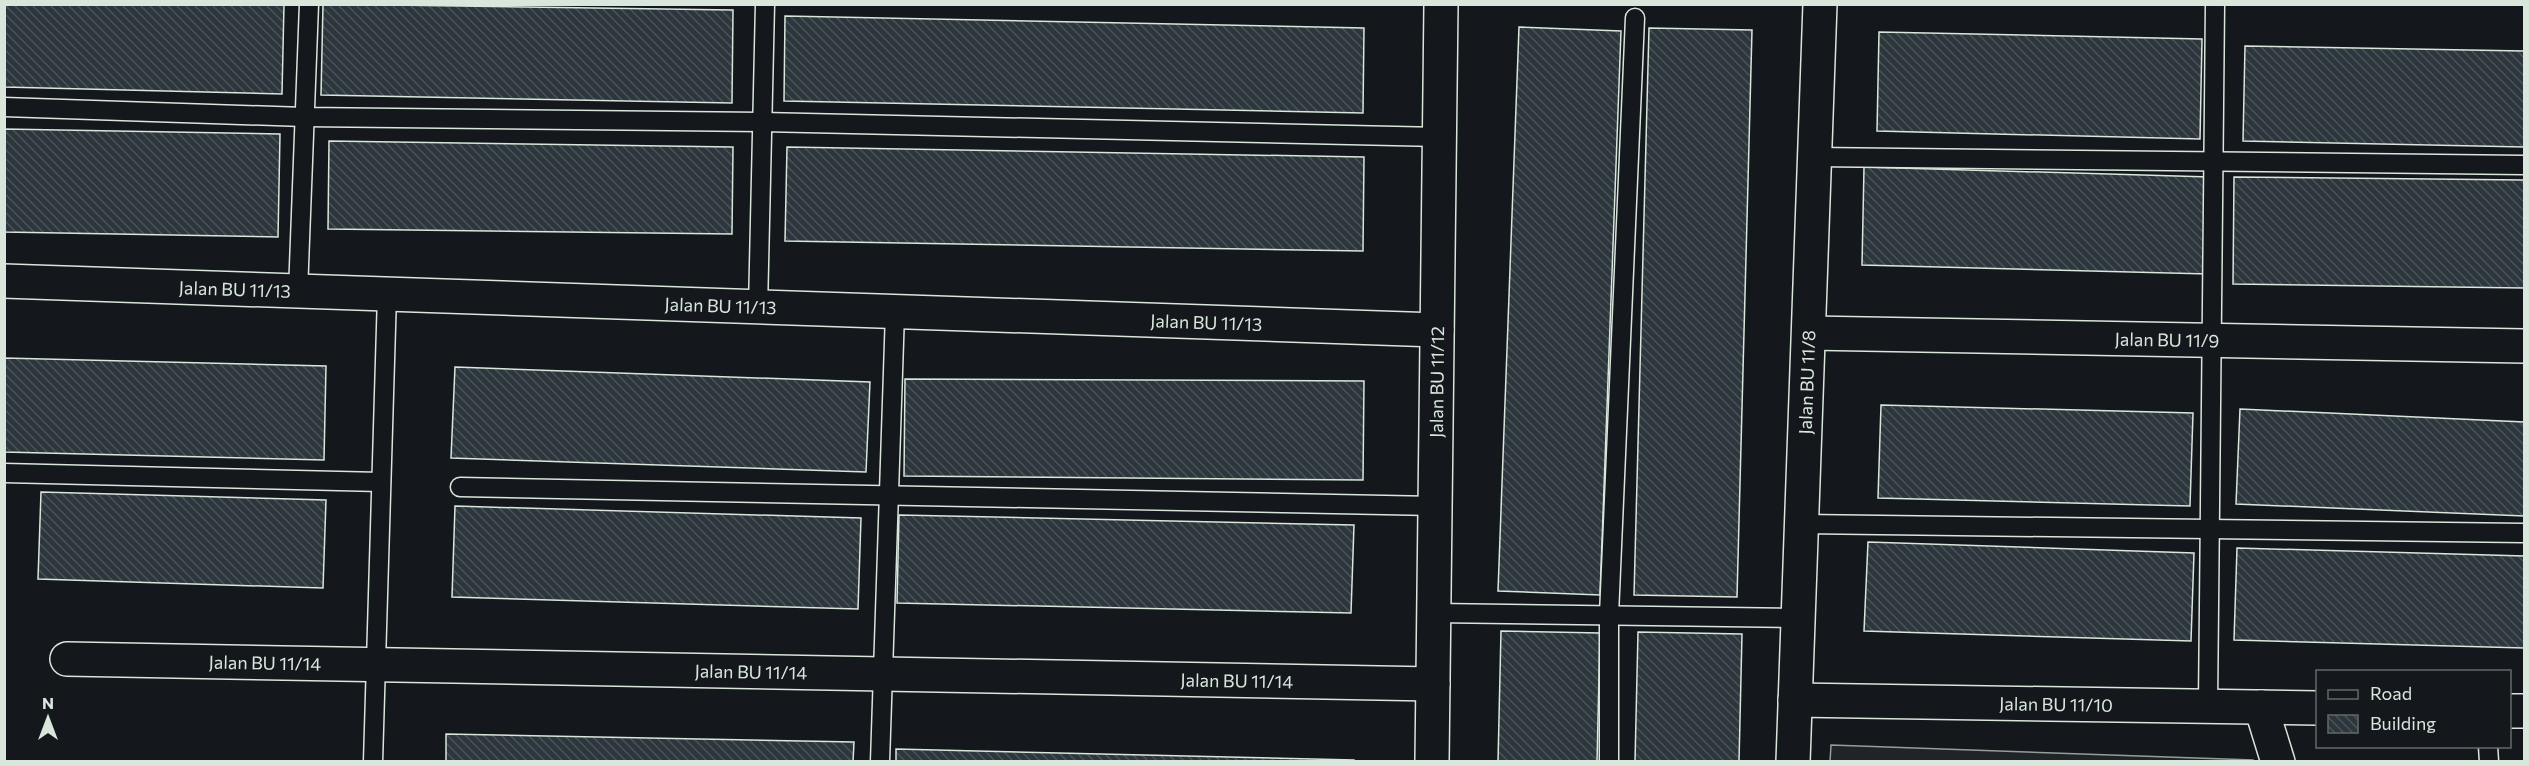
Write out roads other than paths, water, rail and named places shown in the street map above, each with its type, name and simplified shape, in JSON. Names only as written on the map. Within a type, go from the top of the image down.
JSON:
[{"type":"street","name":"Jalan BU 11/12","points":[[1432,762],[1441,4]]},
{"type":"street","name":"Jalan BU 11/8","points":[[1793,762],[1820,4]]},
{"type":"street","name":"Jalan BU 11/13","points":[[4,281],[1437,330]]},
{"type":"street","name":"Jalan BU 11/9","points":[[1809,333],[2524,346]]},
{"type":"street","name":"Jalan BU 11/14","points":[[67,659],[1433,684]]},
{"type":"street","name":"Jalan BU 11/10","points":[[1795,700],[2316,708]]},
{"type":"street","points":[[2261,707],[2278,762]]},
{"type":"lane","points":[[298,292],[309,4]]},
{"type":"lane","points":[[758,308],[765,4]]},
{"type":"lane","points":[[2208,706],[2215,4]]},
{"type":"lane","points":[[1609,762],[1609,615],[1635,18]]},
{"type":"lane","points":[[4,107],[304,117],[762,122],[1440,137]]},
{"type":"lane","points":[[1815,157],[2524,165]]},
{"type":"lane","points":[[373,762],[387,294]]},
{"type":"lane","points":[[880,762],[895,312]]},
{"type":"lane","points":[[4,473],[381,482]]},
{"type":"lane","points":[[460,487],[1435,506]]},
{"type":"lane","points":[[1803,524],[2524,533]]},
{"type":"lane","points":[[1434,613],[1799,618]]}]
